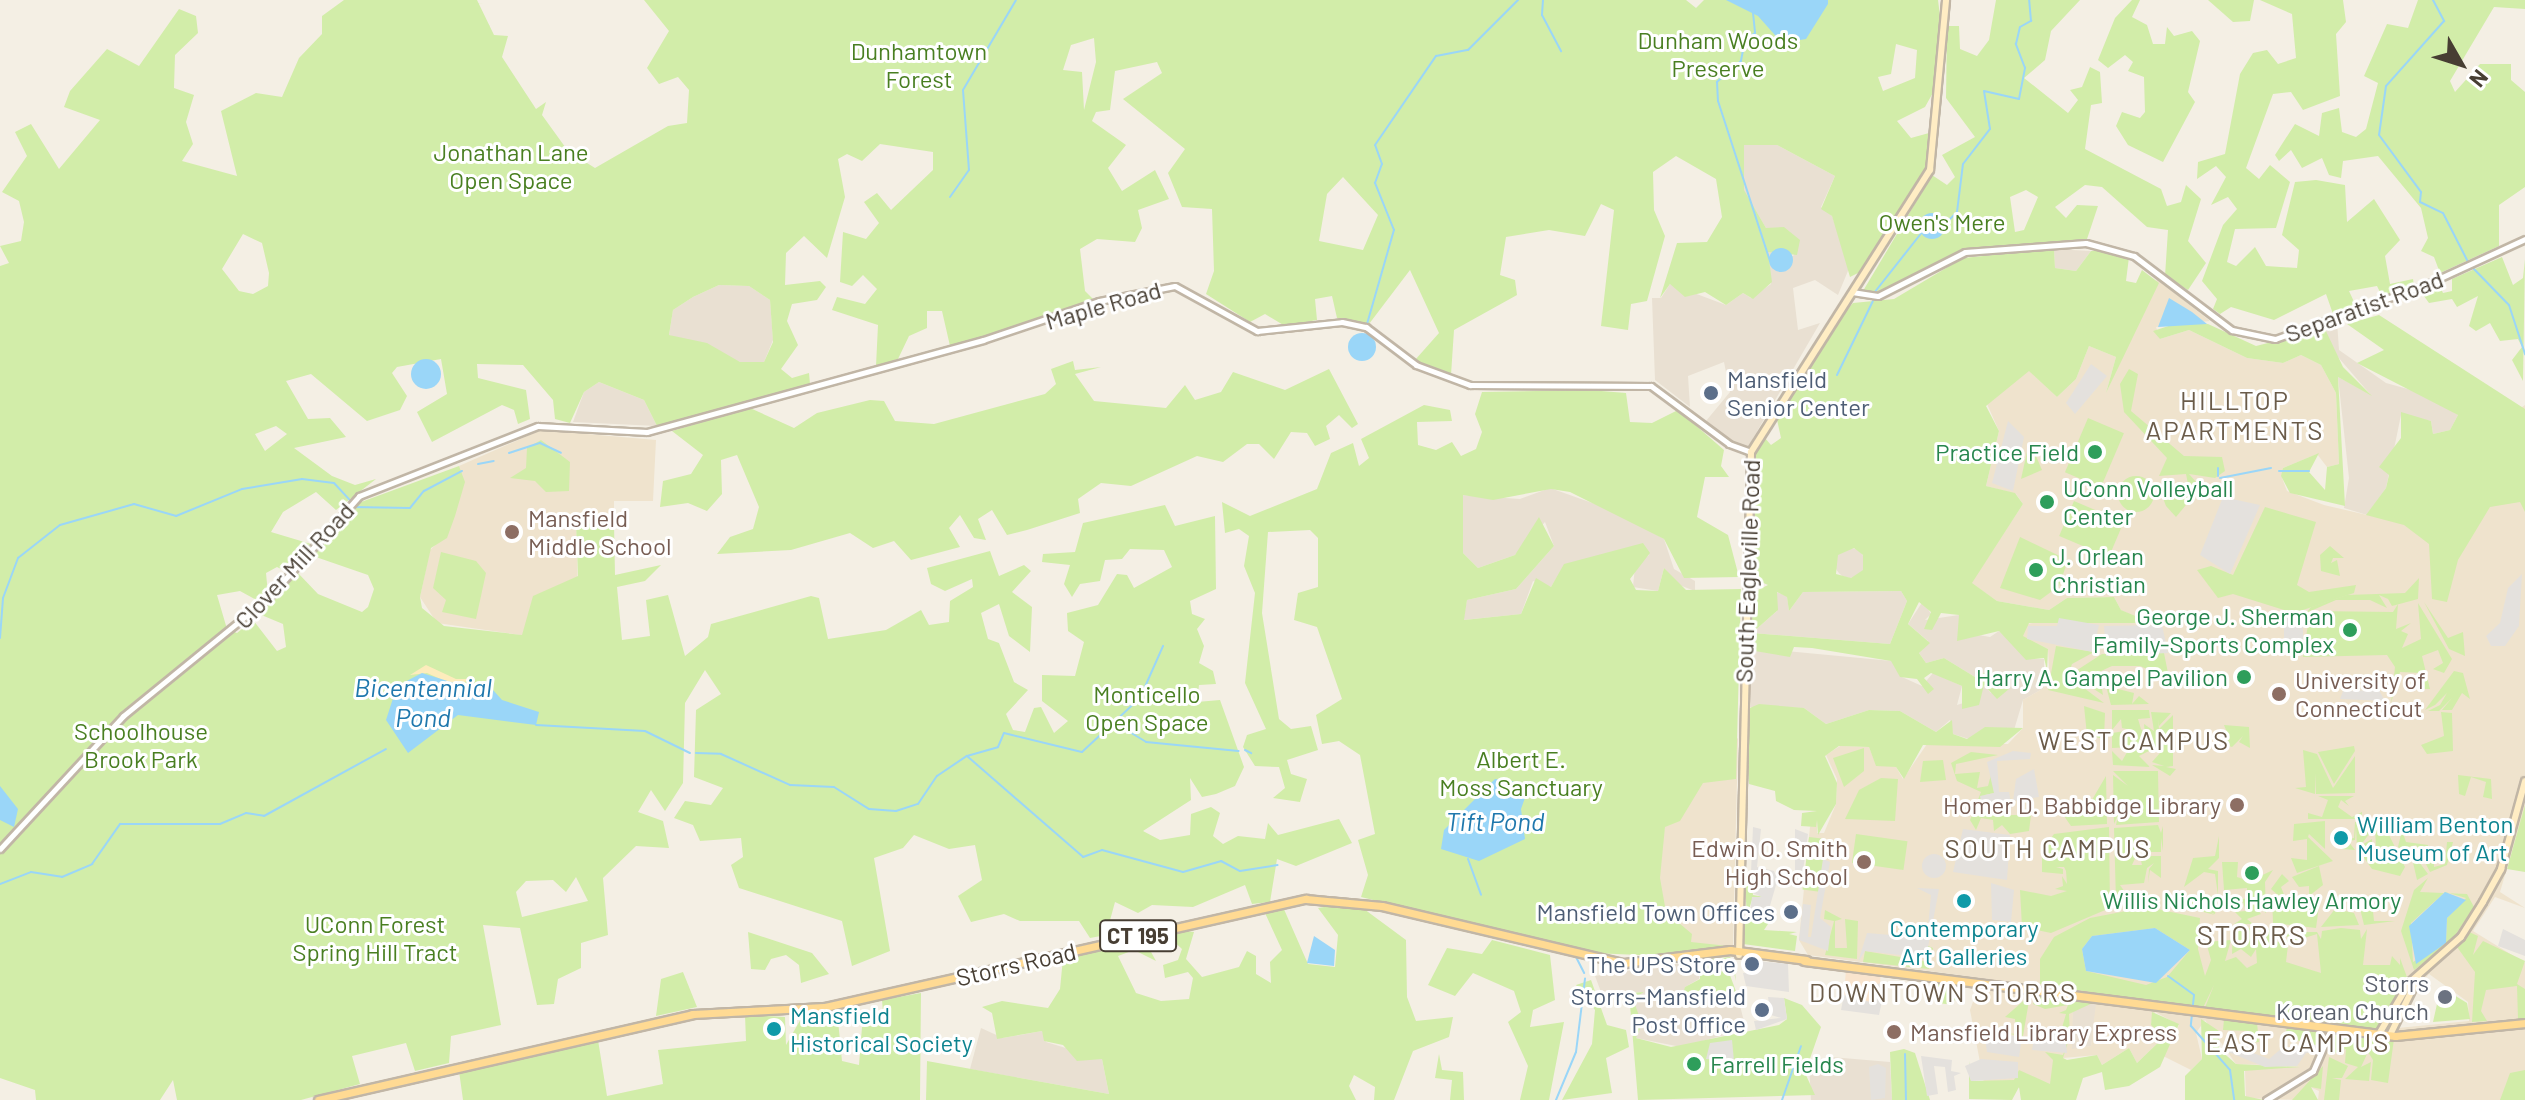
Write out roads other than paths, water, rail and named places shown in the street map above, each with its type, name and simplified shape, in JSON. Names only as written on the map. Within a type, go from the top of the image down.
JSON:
[{"type":"main road","name":"South Eagleville Road","points":[[1739,953],[1751,452],[1930,170],[1946,0]]},
{"type":"main road","points":[[2390,1035],[2405,996],[2444,954],[2501,869],[2525,781]]},
{"type":"main road","name":"Storrs Road","points":[[318,1100],[692,1014],[825,1007],[1306,899],[1382,906],[1624,963],[1739,953],[1863,966],[2390,1035],[2525,1023]]},
{"type":"main road","points":[[2379,1034],[2409,983],[2444,954]]},
{"type":"street","name":"Separatist Road","points":[[1852,292],[1878,296],[1965,252],[2086,243],[2134,256],[2232,330],[2275,339],[2425,285],[2525,239]]},
{"type":"street","name":"Maple Road","points":[[384,484],[437,471],[538,426],[658,430],[1108,298],[1175,286],[1257,331],[1342,322],[1366,327],[1416,365],[1470,385],[1651,386],[1729,444],[1751,452]]},
{"type":"street","name":"Clover Mill Road","points":[[0,849],[123,716],[247,619],[349,504],[384,484]]},
{"type":"street","points":[[2266,1100],[2308,1076],[2325,1055],[2331,1029]]},
{"type":"water","points":[[1726,0],[1828,0],[1828,4],[1806,39],[1782,43],[1758,16]]},
{"type":"water","name":"Owen's Mere","points":[[1932,213],[1941,217],[1945,226],[1941,235],[1932,239],[1923,235],[1919,226],[1923,217]]},
{"type":"water","points":[[1781,248],[1789,252],[1793,260],[1789,268],[1781,272],[1773,268],[1769,260],[1773,252]]},
{"type":"water","points":[[2169,298],[2192,312],[2207,324],[2158,327]]},
{"type":"water","points":[[1362,333],[1372,337],[1376,347],[1372,357],[1362,361],[1352,357],[1348,347],[1352,337]]},
{"type":"water","points":[[426,359],[437,363],[441,374],[437,385],[426,389],[415,385],[411,374],[415,363]]},
{"type":"water","name":"Bicentennial Pond","points":[[422,673],[470,688],[485,681],[502,700],[539,712],[536,725],[458,715],[408,753],[386,720],[397,686]]},
{"type":"water","name":"Tift Pond","points":[[1495,779],[1530,784],[1521,809],[1525,839],[1479,861],[1441,849],[1444,830]]},
{"type":"water","points":[[0,786],[18,809],[14,827],[0,820]]},
{"type":"water","points":[[2445,892],[2466,900],[2447,918],[2446,943],[2416,964],[2409,926]]},
{"type":"water","points":[[2155,928],[2190,950],[2156,983],[2086,971],[2082,949],[2092,936]]},
{"type":"water","points":[[1314,936],[1335,950],[1334,966],[1307,963]]},
{"type":"waterway","points":[[950,197],[969,170],[963,90],[1016,0]]},
{"type":"waterway","points":[[1367,324],[1394,230],[1375,183],[1382,164],[1375,145],[1436,56],[1468,50],[1518,0]]},
{"type":"waterway","points":[[1543,0],[1542,15],[1561,51]]},
{"type":"waterway","points":[[1947,222],[1957,212],[1963,164],[1990,129],[1984,91],[2019,99],[2025,68],[2016,44],[2020,27],[2031,21],[2029,0]]},
{"type":"waterway","points":[[2433,0],[2444,21],[2386,86],[2379,135],[2421,192],[2420,202],[2443,213],[2467,260]]},
{"type":"waterway","points":[[1753,13],[1755,33],[1745,40],[1741,61],[1717,82],[1718,101],[1770,261]]},
{"type":"waterway","points":[[1874,293],[1923,231]]},
{"type":"waterway","points":[[2472,267],[2509,305],[2525,354]]},
{"type":"waterway","points":[[1837,375],[1873,301]]},
{"type":"waterway","points":[[509,453],[540,443],[561,453]]},
{"type":"waterway","points":[[478,464],[494,461]]},
{"type":"waterway","points":[[2218,468],[2218,476]]},
{"type":"waterway","points":[[2220,478],[2271,468]]},
{"type":"waterway","points":[[352,507],[410,508],[424,491],[462,471]]},
{"type":"waterway","points":[[2279,471],[2309,471]]},
{"type":"waterway","points":[[0,638],[3,598],[18,558],[60,525],[134,504],[176,516],[242,489],[302,479],[334,483],[350,500]]},
{"type":"waterway","points":[[967,756],[998,747],[1004,733],[1082,752],[1140,698],[1163,646]]},
{"type":"waterway","points":[[536,725],[645,731],[690,753]]},
{"type":"waterway","points":[[1118,725],[1146,742],[1239,751]]},
{"type":"waterway","points":[[0,884],[31,872],[62,877],[92,864],[120,824],[220,824],[246,813],[264,816],[386,749]]},
{"type":"waterway","points":[[1245,750],[1251,753]]},
{"type":"waterway","points":[[696,753],[721,754],[790,785],[834,787],[869,809],[896,811],[918,804],[937,776],[967,756],[1083,857],[1102,850],[1183,872],[1221,861],[1240,871],[1278,865]]},
{"type":"waterway","points":[[1468,859],[1481,895]]},
{"type":"waterway","points":[[1576,957],[1584,973]]},
{"type":"waterway","points":[[2168,976],[2194,995],[2191,1026],[2230,1070],[2234,1100]]},
{"type":"waterway","points":[[1556,1100],[1576,1052],[1585,979]]},
{"type":"waterway","points":[[1782,1100],[1801,1046]]},
{"type":"waterway","points":[[1905,1054],[1906,1100]]},
{"type":"place","name":"Mansfield Senior Center","points":[[1711,393]]},
{"type":"place","name":"Practice Field","points":[[2095,452]]},
{"type":"place","name":"UConn Volleyball Center","points":[[2047,502]]},
{"type":"place","name":"Mansfield Middle School","points":[[512,532]]},
{"type":"place","name":"J. Orlean Christian","points":[[2036,570]]},
{"type":"place","name":"George J. Sherman Family-Sports Complex","points":[[2350,630]]},
{"type":"place","name":"Harry A. Gampel Pavilion","points":[[2244,677]]},
{"type":"place","name":"University of Connecticut","points":[[2279,694]]},
{"type":"place","name":"Homer D. Babbidge Library","points":[[2237,805]]},
{"type":"place","name":"William Benton Museum of Art","points":[[2341,838]]},
{"type":"place","name":"Edwin O. Smith High School","points":[[1864,862]]},
{"type":"place","name":"Willis Nichols Hawley Armory","points":[[2252,873]]},
{"type":"place","name":"Contemporary Art Galleries","points":[[1964,901]]},
{"type":"place","name":"Mansfield Town Offices","points":[[1791,912]]},
{"type":"place","name":"The UPS Store","points":[[1752,964]]},
{"type":"place","name":"Storrs Korean Church","points":[[2445,997]]},
{"type":"place","name":"Storrs–Mansfield Post Office","points":[[1762,1010]]},
{"type":"place","name":"Mansfield Historical Society","points":[[774,1029]]},
{"type":"place","name":"Mansfield Library Express","points":[[1894,1032]]},
{"type":"place","name":"Farrell Fields","points":[[1694,1064]]},
{"type":"district","name":"HILLTOP APARTMENTS","points":[[2235,415]]},
{"type":"district","name":"WEST CAMPUS","points":[[2134,740]]},
{"type":"district","name":"SOUTH CAMPUS","points":[[2048,848]]},
{"type":"district","name":"STORRS","points":[[2252,934]]},
{"type":"district","name":"DOWNTOWN STORRS","points":[[1943,992]]},
{"type":"district","name":"EAST CAMPUS","points":[[2298,1042]]},
{"type":"park label","name":"Dunham Woods Preserve","points":[[1718,54]]},
{"type":"park label","name":"Dunhamtown Forest","points":[[919,65]]},
{"type":"park label","name":"Jonathan Lane Open Space","points":[[511,166]]},
{"type":"park label","name":"Monticello Open Space","points":[[1147,708]]},
{"type":"park label","name":"Schoolhouse Brook Park","points":[[141,745]]},
{"type":"park label","name":"Albert E. Moss Sanctuary","points":[[1521,773]]},
{"type":"park label","name":"UConn Forest Spring Hill Tract","points":[[375,938]]}]
